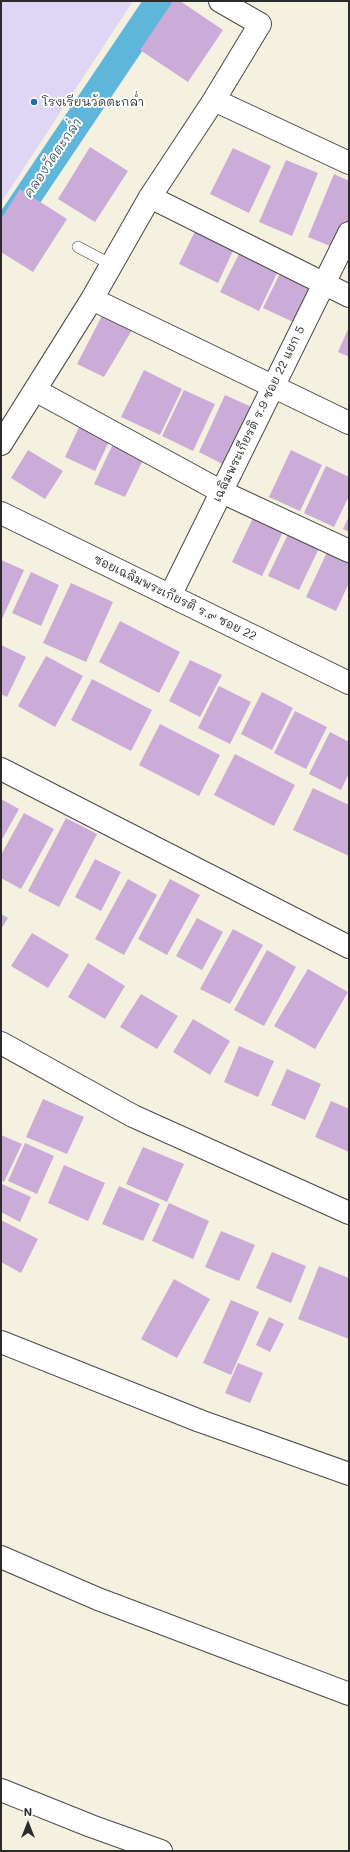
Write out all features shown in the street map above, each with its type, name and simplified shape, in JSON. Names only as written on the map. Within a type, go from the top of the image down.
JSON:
[{"type":"street","points":[[1,444],[92,299],[150,197],[214,100],[260,24],[220,1]]},
{"type":"street","points":[[214,100],[349,163]]},
{"type":"street","points":[[150,197],[349,296]]},
{"type":"street","name":"เฉลิมพระเกียรติ ร.9 ซอย 22 แยก 5","points":[[170,596],[349,233]]},
{"type":"street","points":[[92,299],[349,423]]},
{"type":"street","points":[[35,390],[222,492],[349,551]]},
{"type":"street","name":"ซอยเฉลิมพระเกียรติ ร.๙ ซอย 22","points":[[1,513],[349,683]]},
{"type":"street","points":[[1,769],[349,947]]},
{"type":"street","points":[[1,1043],[133,1116],[349,1213]]},
{"type":"street","points":[[1,1342],[200,1422],[349,1474]]},
{"type":"street","points":[[1,1557],[98,1599],[349,1694]]},
{"type":"street","points":[[1,1790],[92,1826],[161,1851]]},
{"type":"lane","points":[[78,247],[112,265]]},
{"type":"shaded area","name":"โรงเรียนวัดตะกล่ำ","points":[[1,1],[133,1],[1,203]]},
{"type":"building","points":[[173,1],[180,1],[223,30],[188,82],[140,50]]},
{"type":"building","points":[[90,147],[128,171],[95,222],[58,199]]},
{"type":"building","points":[[233,148],[271,166],[249,213],[210,194]]},
{"type":"building","points":[[286,160],[318,173],[292,236],[259,222]]},
{"type":"building","points":[[334,174],[349,181],[349,228],[340,250],[308,237]]},
{"type":"building","points":[[20,189],[67,219],[33,272],[1,252],[1,219]]},
{"type":"building","points":[[202,217],[240,236],[218,283],[179,264]]},
{"type":"building","points":[[243,246],[281,265],[259,311],[220,292]]},
{"type":"building","points":[[286,261],[324,280],[302,326],[263,308]]},
{"type":"building","points":[[105,310],[135,325],[104,377],[77,364]]},
{"type":"building","points":[[349,327],[349,357],[338,352]]},
{"type":"building","points":[[144,370],[182,389],[160,435],[121,417]]},
{"type":"building","points":[[184,390],[215,404],[193,451],[162,436]]},
{"type":"building","points":[[225,395],[256,409],[230,468],[199,452]]},
{"type":"building","points":[[87,410],[117,425],[95,471],[65,457]]},
{"type":"building","points":[[113,444],[144,458],[125,497],[94,484]]},
{"type":"building","points":[[28,450],[63,471],[45,499],[11,478]]},
{"type":"building","points":[[291,450],[322,465],[300,511],[269,497]]},
{"type":"building","points":[[326,466],[349,477],[349,496],[334,527],[304,513]]},
{"type":"building","points":[[254,516],[284,530],[262,576],[232,562]]},
{"type":"building","points":[[349,516],[349,532],[343,529]]},
{"type":"building","points":[[290,530],[321,544],[299,590],[268,576]]},
{"type":"building","points":[[328,550],[349,560],[349,583],[336,611],[306,597]]},
{"type":"building","points":[[1,560],[24,570],[1,621]]},
{"type":"building","points":[[31,572],[59,585],[41,626],[12,613]]},
{"type":"building","points":[[71,583],[113,602],[86,662],[43,643]]},
{"type":"building","points":[[120,621],[180,652],[159,693],[99,662]]},
{"type":"building","points":[[1,645],[26,657],[7,697],[1,694]]},
{"type":"building","points":[[46,656],[83,676],[55,727],[18,706]]},
{"type":"building","points":[[190,660],[222,675],[200,717],[169,701]]},
{"type":"building","points":[[92,679],[152,710],[131,751],[71,720]]},
{"type":"building","points":[[219,686],[251,702],[230,744],[198,728]]},
{"type":"building","points":[[262,692],[293,708],[272,750],[241,734]]},
{"type":"building","points":[[295,711],[327,727],[306,769],[274,753]]},
{"type":"building","points":[[160,724],[220,755],[199,796],[139,765]]},
{"type":"building","points":[[330,732],[349,742],[349,773],[341,790],[309,774]]},
{"type":"building","points":[[235,754],[295,785],[274,826],[214,795]]},
{"type":"building","points":[[313,788],[349,805],[349,856],[293,830]]},
{"type":"building","points":[[1,799],[19,809],[1,841]]},
{"type":"building","points":[[24,813],[54,829],[21,889],[1,878],[1,855]]},
{"type":"building","points":[[66,818],[97,834],[59,907],[28,891]]},
{"type":"building","points":[[95,859],[121,872],[101,911],[75,897]]},
{"type":"building","points":[[128,879],[157,895],[124,955],[95,939]]},
{"type":"building","points":[[170,879],[200,895],[167,955],[138,939]]},
{"type":"building","points":[[1,914],[8,918],[1,929]]},
{"type":"building","points":[[197,918],[223,932],[202,970],[176,956]]},
{"type":"building","points":[[233,929],[263,945],[230,1004],[200,989]]},
{"type":"building","points":[[32,933],[69,955],[48,988],[11,966]]},
{"type":"building","points":[[267,950],[296,967],[264,1026],[234,1010]]},
{"type":"building","points":[[88,963],[125,986],[105,1019],[68,997]]},
{"type":"building","points":[[308,969],[348,992],[315,1049],[274,1026]]},
{"type":"building","points":[[141,994],[178,1016],[157,1049],[120,1027]]},
{"type":"building","points":[[193,1019],[230,1041],[210,1075],[173,1052]]},
{"type":"building","points":[[239,1046],[274,1061],[258,1097],[224,1082]]},
{"type":"building","points":[[287,1069],[321,1084],[305,1120],[271,1105]]},
{"type":"building","points":[[43,1099],[84,1117],[67,1154],[26,1137]]},
{"type":"building","points":[[331,1101],[349,1109],[349,1152],[315,1137]]},
{"type":"building","points":[[1,1135],[22,1144],[4,1182],[1,1180]]},
{"type":"building","points":[[25,1143],[54,1156],[37,1194],[8,1181]]},
{"type":"building","points":[[143,1147],[184,1164],[167,1202],[126,1184]]},
{"type":"building","points":[[64,1165],[105,1183],[88,1221],[48,1203]]},
{"type":"building","points":[[2,1184],[31,1197],[20,1222],[1,1212]]},
{"type":"building","points":[[119,1186],[160,1204],[143,1241],[102,1224]]},
{"type":"building","points":[[169,1203],[209,1221],[193,1259],[152,1241]]},
{"type":"building","points":[[1,1220],[38,1239],[21,1273],[1,1262]]},
{"type":"building","points":[[221,1231],[255,1245],[239,1281],[205,1267]]},
{"type":"building","points":[[272,1252],[306,1266],[291,1303],[256,1288]]},
{"type":"building","points":[[319,1266],[349,1278],[349,1339],[298,1319]]},
{"type":"building","points":[[174,1279],[210,1299],[177,1358],[141,1339]]},
{"type":"building","points":[[231,1300],[259,1312],[231,1375],[203,1363]]},
{"type":"building","points":[[269,1317],[284,1324],[270,1352],[256,1345]]},
{"type":"building","points":[[238,1363],[263,1373],[250,1403],[225,1393]]},
{"type":"waterway","name":"คลองวัดตะกล่ำ","points":[[1,236],[159,1]]},
{"type":"place","name":"โรงเรียนวัดตะกล่ำ","points":[[34,102]]}]
